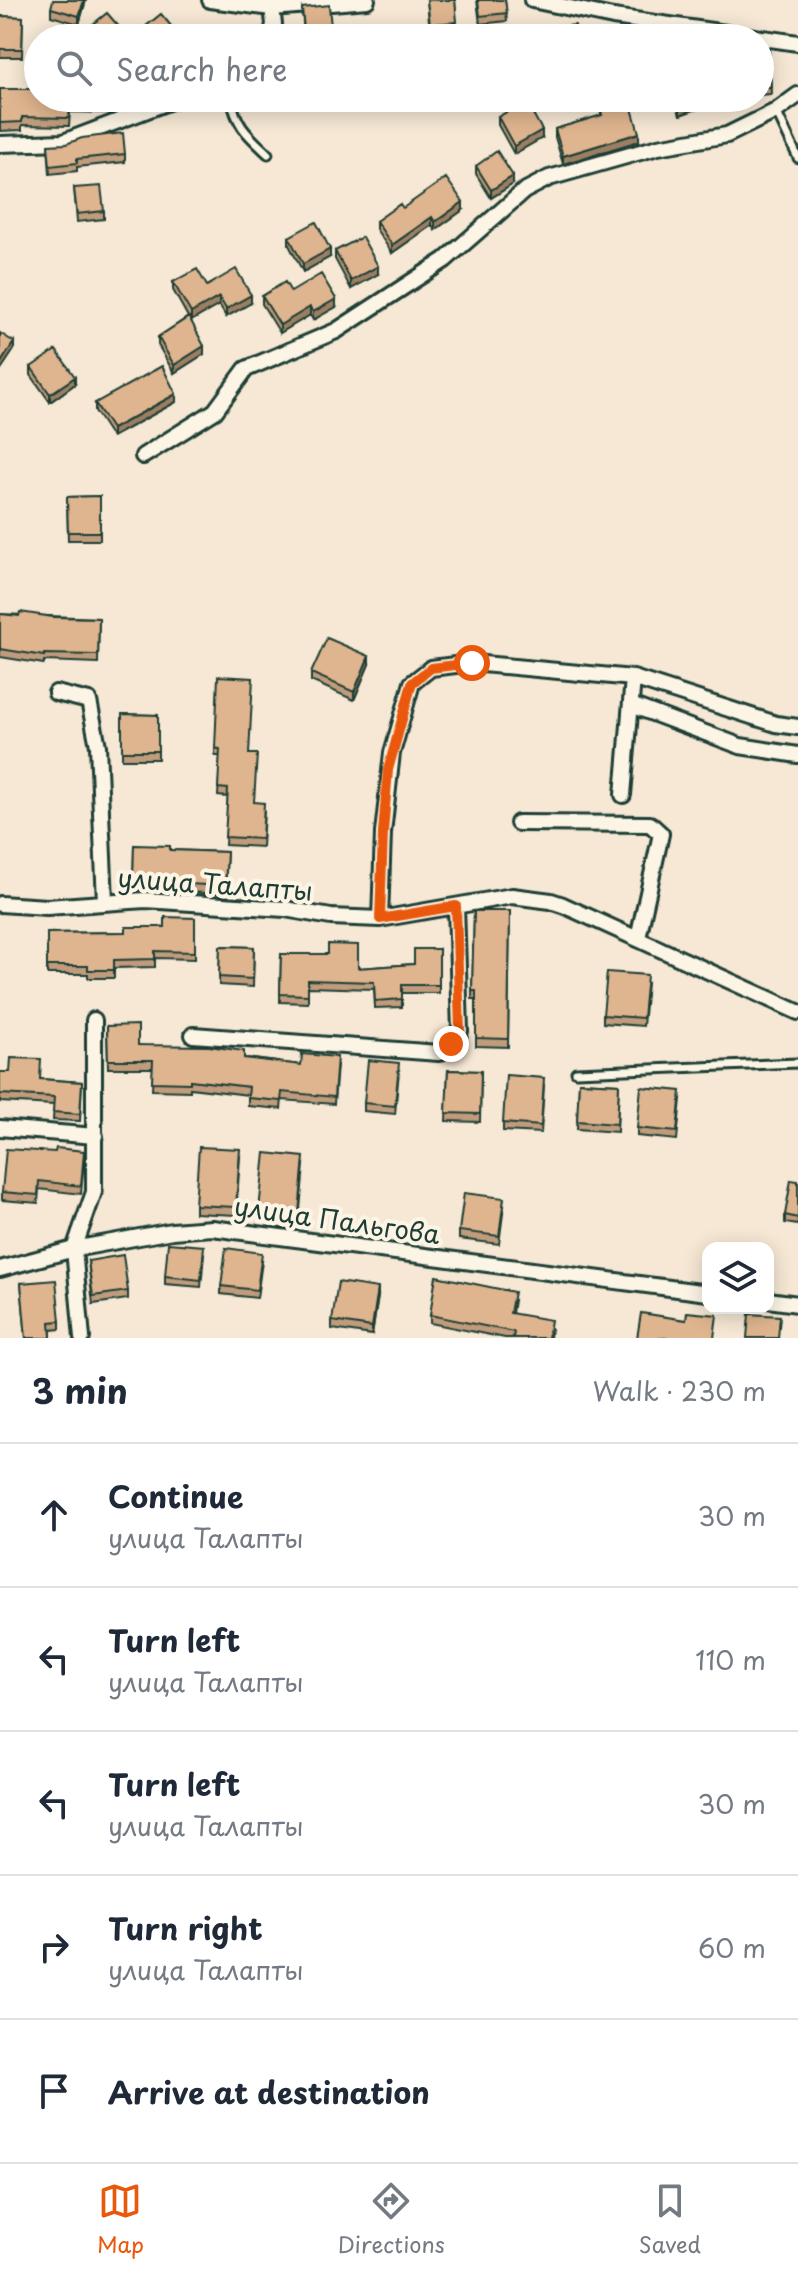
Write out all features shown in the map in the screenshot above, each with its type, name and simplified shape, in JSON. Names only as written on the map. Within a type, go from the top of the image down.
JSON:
[{"type":"street","points":[[210,0],[272,8],[367,0]]},
{"type":"street","points":[[532,0],[663,24]]},
{"type":"street","points":[[272,8],[274,24]]},
{"type":"street","points":[[774,40],[798,43]]},
{"type":"street","points":[[776,111],[798,95]]},
{"type":"street","points":[[0,144],[63,142],[142,112]]},
{"type":"street","points":[[143,456],[215,411],[246,369],[336,331],[445,260],[524,191],[549,178],[658,147],[727,135],[774,112]]},
{"type":"street","points":[[380,919],[388,770],[412,683],[431,668],[472,663],[633,678],[776,724],[798,727]]},
{"type":"street","points":[[623,795],[633,678]]},
{"type":"street","points":[[56,693],[89,701],[98,746],[105,901]]},
{"type":"street","points":[[631,705],[740,746],[798,755]]},
{"type":"street","points":[[518,823],[650,824],[661,834],[638,938]]},
{"type":"street","name":"улица Талапты","points":[[0,904],[47,907],[105,901],[170,902],[380,919],[512,896],[551,901],[798,1012]]},
{"type":"street","points":[[193,1035],[439,1053],[456,1041],[460,1031],[456,906]]},
{"type":"street","points":[[82,1338],[74,1249],[94,1192],[94,1020]]},
{"type":"street","points":[[0,1128],[95,1136]]},
{"type":"street","name":"улица Пальгова","points":[[0,1269],[74,1249],[172,1231],[212,1228],[702,1292]]},
{"type":"street","points":[[774,1301],[798,1304]]},
{"type":"lane","points":[[776,111],[798,158]]},
{"type":"lane","points":[[233,112],[240,126],[268,154]]},
{"type":"lane","points":[[576,1072],[798,1063]]},
{"type":"building","points":[[53,0],[84,0],[79,16],[51,8]]},
{"type":"building","points":[[427,0],[455,0],[457,22],[430,24]]},
{"type":"building","points":[[478,0],[505,0],[507,13],[480,16]]},
{"type":"building","points":[[329,5],[331,24],[303,24],[302,8]]},
{"type":"building","points":[[107,13],[117,24],[93,24]]},
{"type":"building","points":[[161,14],[169,24],[149,24]]},
{"type":"building","points":[[0,16],[23,17],[22,49],[0,49]]},
{"type":"building","points":[[0,89],[24,89],[24,112],[69,112],[69,118],[22,117],[22,122],[0,123]]},
{"type":"building","points":[[507,112],[532,112],[542,130],[514,146],[498,117]]},
{"type":"building","points":[[601,112],[633,112],[639,133],[563,156],[555,129],[602,115]]},
{"type":"building","points":[[123,133],[125,154],[77,159],[77,163],[50,166],[48,145]]},
{"type":"building","points":[[497,151],[513,176],[491,190],[476,166]]},
{"type":"building","points":[[446,178],[463,202],[435,222],[432,217],[392,245],[376,221],[400,204],[403,208]]},
{"type":"building","points":[[101,186],[104,211],[77,214],[74,188]]},
{"type":"building","points":[[316,222],[330,249],[303,264],[289,237]]},
{"type":"building","points":[[362,237],[378,266],[351,281],[335,251]]},
{"type":"building","points":[[197,269],[207,286],[236,269],[251,295],[226,309],[219,297],[191,313],[173,282]]},
{"type":"building","points":[[321,274],[336,299],[313,312],[310,307],[280,325],[262,296],[285,282],[291,292]]},
{"type":"building","points":[[189,317],[204,346],[174,365],[158,337]]},
{"type":"building","points":[[0,333],[14,342],[0,364]]},
{"type":"building","points":[[56,350],[75,377],[50,394],[31,367]]},
{"type":"building","points":[[162,366],[176,394],[112,429],[95,403]]},
{"type":"building","points":[[100,496],[100,532],[68,532],[67,497]]},
{"type":"building","points":[[20,612],[53,617],[99,618],[98,655],[44,656],[0,649],[0,614],[19,616]]},
{"type":"building","points":[[327,638],[369,656],[354,692],[311,673]]},
{"type":"building","points":[[218,676],[253,678],[249,754],[257,754],[254,802],[264,803],[262,839],[225,837],[228,789],[218,788],[220,749],[215,748]]},
{"type":"building","points":[[122,714],[158,715],[158,751],[122,751]]},
{"type":"building","points":[[134,845],[227,852],[225,886],[133,881]]},
{"type":"building","points":[[474,911],[510,911],[508,1039],[476,1038],[476,991],[472,991]]},
{"type":"building","points":[[165,917],[195,918],[195,952],[155,951],[155,959],[114,960],[114,970],[88,970],[88,966],[47,966],[47,933],[126,932],[126,927],[165,927]]},
{"type":"building","points":[[328,944],[358,945],[358,968],[414,964],[414,949],[439,949],[439,985],[402,985],[402,999],[375,1001],[374,982],[308,980],[308,995],[280,994],[281,954],[328,954]]},
{"type":"building","points":[[220,946],[254,947],[253,979],[219,977]]},
{"type":"building","points":[[607,972],[647,975],[643,1018],[603,1015]]},
{"type":"building","points":[[138,1025],[138,1045],[209,1046],[244,1051],[244,1058],[301,1065],[302,1054],[337,1057],[334,1097],[282,1092],[281,1101],[248,1098],[249,1087],[190,1080],[190,1083],[152,1082],[153,1060],[108,1060],[107,1026]]},
{"type":"building","points":[[11,1058],[41,1059],[40,1079],[82,1082],[80,1114],[53,1112],[54,1097],[0,1094],[0,1072],[10,1072]]},
{"type":"building","points":[[368,1060],[399,1063],[395,1106],[364,1103]]},
{"type":"building","points":[[448,1070],[481,1071],[480,1114],[446,1113]]},
{"type":"building","points":[[506,1075],[544,1078],[541,1126],[503,1123]]},
{"type":"building","points":[[579,1082],[619,1084],[617,1124],[577,1121]]},
{"type":"building","points":[[641,1087],[681,1091],[677,1132],[637,1128]]},
{"type":"building","points":[[199,1147],[240,1149],[236,1207],[195,1205]]},
{"type":"building","points":[[56,1148],[84,1151],[81,1186],[39,1181],[38,1195],[2,1192],[6,1149],[55,1152]]},
{"type":"building","points":[[265,1153],[304,1157],[299,1213],[259,1210]]},
{"type":"building","points":[[791,1180],[798,1181],[798,1218],[785,1215]]},
{"type":"building","points":[[464,1193],[504,1198],[499,1236],[459,1231]]},
{"type":"building","points":[[168,1243],[204,1246],[201,1280],[165,1276]]},
{"type":"building","points":[[226,1248],[262,1253],[257,1290],[221,1286]]},
{"type":"building","points":[[123,1255],[128,1291],[93,1296],[88,1261]]},
{"type":"building","points":[[436,1276],[514,1292],[510,1313],[551,1320],[548,1338],[513,1338],[514,1332],[430,1315]]},
{"type":"building","points":[[56,1280],[60,1321],[50,1322],[51,1338],[26,1338],[21,1283]]},
{"type":"building","points":[[338,1282],[378,1288],[372,1327],[332,1321]]},
{"type":"building","points":[[687,1312],[717,1315],[714,1338],[637,1338],[641,1313],[686,1320]]},
{"type":"building","points":[[749,1314],[780,1316],[778,1338],[747,1338]]},
{"type":"route","points":[[451,1044],[456,1041],[460,1031],[456,906],[380,919],[383,833],[388,770],[412,683],[431,668],[472,663]]}]
